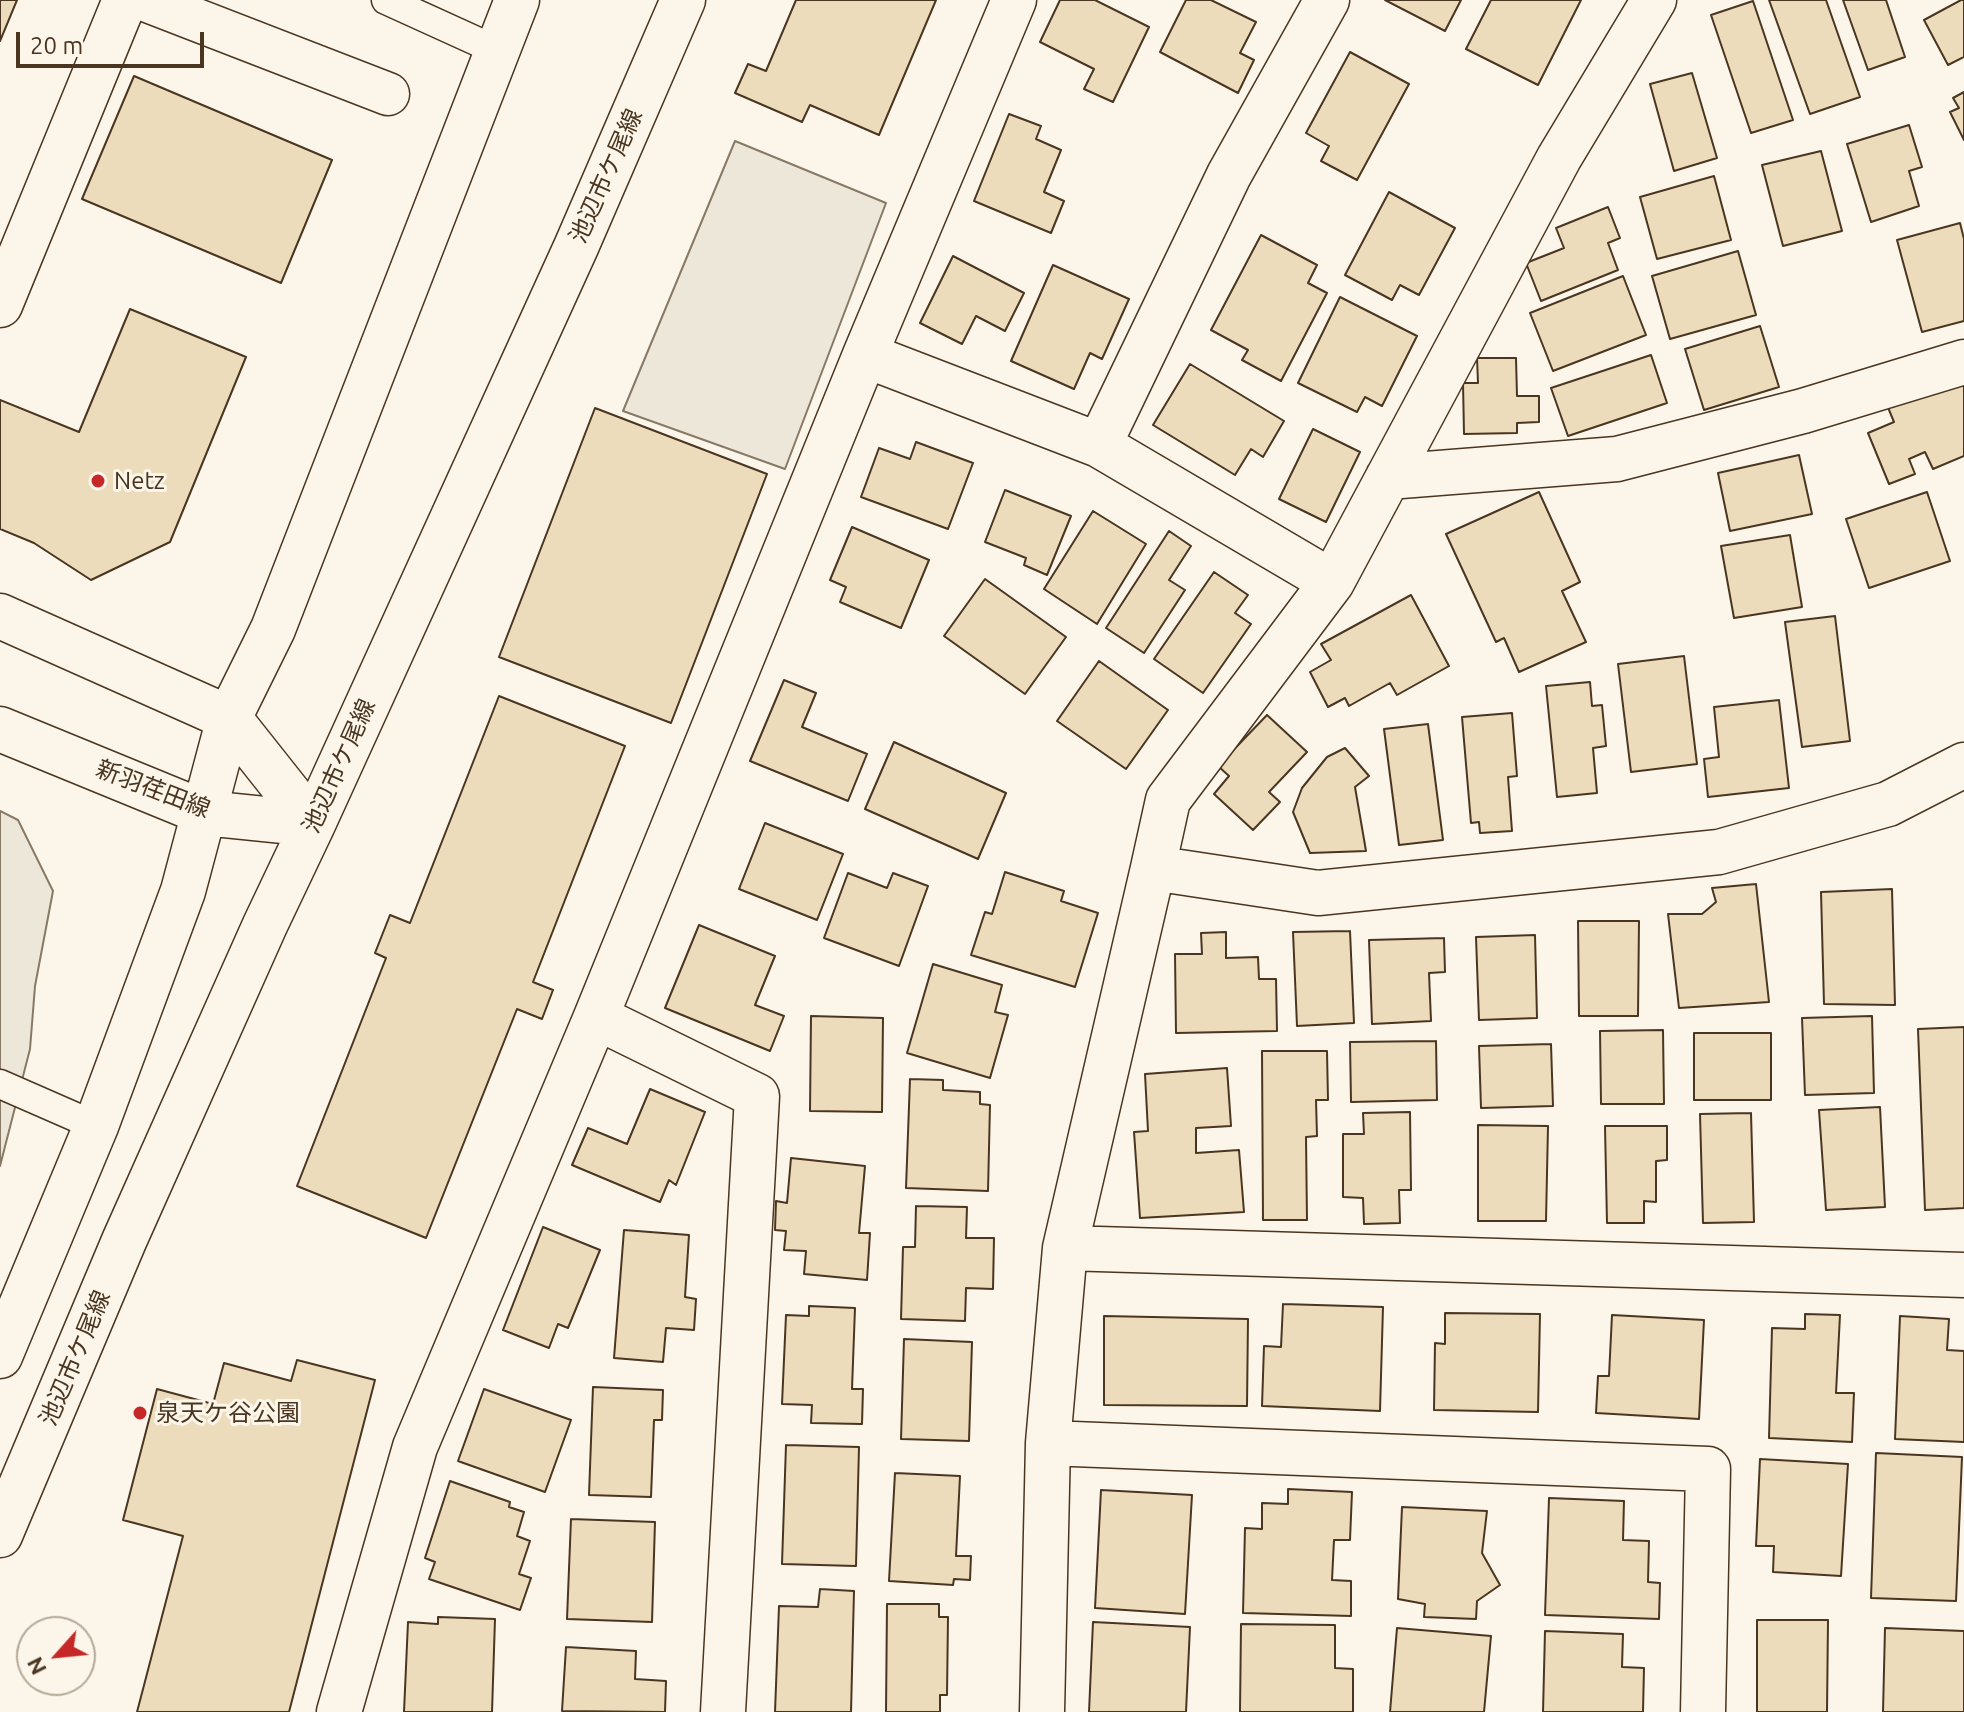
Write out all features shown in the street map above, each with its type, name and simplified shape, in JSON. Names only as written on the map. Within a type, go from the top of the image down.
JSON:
[{"type":"street","points":[[0,305],[125,0]]},
{"type":"street","points":[[145,0],[388,94]]},
{"type":"street","points":[[0,1356],[96,1126],[183,891],[229,718],[273,629],[517,0]]},
{"type":"street","name":"池辺市ケ尾線","points":[[0,1535],[124,1241],[265,925],[576,247],[683,0]]},
{"type":"street","points":[[339,1712],[415,1447],[596,1017],[865,355],[1014,0]]},
{"type":"street","points":[[1099,445],[1229,175],[1327,0]]},
{"type":"street","points":[[1042,1712],[1048,1443],[1065,1248],[1168,800],[1332,582],[1559,158],[1654,0]]},
{"type":"street","points":[[865,355],[1099,445],[1332,582]]},
{"type":"street","points":[[1388,477],[1617,459],[1803,411],[1964,362]]},
{"type":"street","points":[[0,616],[229,718],[313,824]]},
{"type":"street","name":"新羽荏田線","points":[[0,729],[205,813],[313,824]]},
{"type":"street","points":[[1153,868],[1318,893],[1719,852],[1888,804],[1964,765]]},
{"type":"street","points":[[596,1017],[757,1096],[723,1712]]},
{"type":"street","points":[[1065,1248],[1964,1275]]},
{"type":"street","points":[[1048,1443],[1708,1469],[1703,1712]]},
{"type":"lane","points":[[386,0],[496,50]]},
{"type":"lane","points":[[0,1084],[96,1126]]},
{"type":"shaded area","points":[[735,141],[886,203],[785,469],[623,411]]},
{"type":"shaded area","points":[[0,811],[18,820],[53,891],[35,986],[30,1049],[0,1166]]},
{"type":"building","points":[[0,0],[17,0],[0,41]]},
{"type":"building","points":[[796,0],[936,0],[879,135],[810,105],[802,122],[735,93],[748,64],[766,71]]},
{"type":"building","points":[[1060,0],[1095,0],[1149,27],[1113,102],[1084,89],[1094,69],[1040,42]]},
{"type":"building","points":[[1186,0],[1211,0],[1256,22],[1240,53],[1254,60],[1238,93],[1160,52]]},
{"type":"building","points":[[1385,0],[1461,0],[1445,31]]},
{"type":"building","points":[[1491,0],[1581,0],[1538,85],[1466,49]]},
{"type":"building","points":[[1769,0],[1826,0],[1860,97],[1810,114]]},
{"type":"building","points":[[1843,0],[1886,0],[1905,57],[1868,70]]},
{"type":"building","points":[[1964,0],[1964,57],[1948,65],[1924,20]]},
{"type":"building","points":[[1753,1],[1793,120],[1751,133],[1711,15]]},
{"type":"building","points":[[1350,52],[1409,84],[1357,180],[1321,161],[1329,146],[1306,133]]},
{"type":"building","points":[[1692,73],[1717,158],[1674,171],[1650,84]]},
{"type":"building","points":[[134,76],[332,160],[281,283],[82,199]]},
{"type":"building","points":[[1964,92],[1964,140],[1950,112],[1959,108],[1953,98]]},
{"type":"building","points":[[1009,114],[1041,126],[1036,139],[1061,150],[1044,192],[1064,201],[1051,233],[974,201]]},
{"type":"building","points":[[1909,125],[1922,167],[1909,171],[1919,206],[1871,222],[1847,144]]},
{"type":"building","points":[[1821,151],[1842,231],[1783,246],[1762,165]]},
{"type":"building","points":[[1714,176],[1731,240],[1657,259],[1640,197]]},
{"type":"building","points":[[1389,192],[1455,228],[1419,295],[1400,285],[1392,300],[1345,275]]},
{"type":"building","points":[[1608,207],[1620,238],[1608,243],[1618,270],[1541,301],[1526,263],[1564,248],[1556,228]]},
{"type":"building","points":[[1960,223],[1964,239],[1964,321],[1922,332],[1897,240]]},
{"type":"building","points":[[1261,235],[1317,265],[1308,283],[1327,293],[1281,381],[1242,360],[1248,350],[1211,330]]},
{"type":"building","points":[[1738,251],[1756,315],[1670,339],[1652,276]]},
{"type":"building","points":[[953,256],[1024,293],[1005,331],[976,316],[962,344],[920,323]]},
{"type":"building","points":[[1053,265],[1129,299],[1102,359],[1090,353],[1074,389],[1011,361]]},
{"type":"building","points":[[1623,276],[1646,335],[1553,371],[1530,313]]},
{"type":"building","points":[[1340,297],[1417,336],[1382,406],[1365,397],[1357,412],[1298,383]]},
{"type":"building","name":"Netz","points":[[130,309],[246,357],[170,542],[91,580],[34,543],[0,529],[0,400],[79,432]]},
{"type":"building","points":[[1760,326],[1779,387],[1704,410],[1685,349]]},
{"type":"building","points":[[1651,355],[1667,403],[1568,436],[1551,388]]},
{"type":"building","points":[[1477,358],[1516,358],[1517,396],[1539,396],[1539,422],[1517,423],[1517,433],[1464,434],[1463,383],[1478,383]]},
{"type":"building","points":[[1190,364],[1284,421],[1263,457],[1251,449],[1235,475],[1153,425]]},
{"type":"building","points":[[1964,373],[1964,456],[1933,469],[1925,452],[1909,459],[1915,474],[1889,484],[1868,433],[1894,422],[1887,405]]},
{"type":"building","points":[[595,408],[767,474],[671,723],[499,657]]},
{"type":"building","points":[[1313,429],[1360,452],[1326,522],[1279,499]]},
{"type":"building","points":[[916,442],[973,463],[948,529],[861,497],[879,448],[910,459]]},
{"type":"building","points":[[1799,455],[1812,514],[1730,531],[1718,473]]},
{"type":"building","points":[[1005,490],[1071,516],[1047,575],[1024,565],[1026,558],[985,542]]},
{"type":"building","points":[[1539,492],[1580,582],[1562,591],[1586,642],[1519,672],[1504,638],[1496,642],[1446,534]]},
{"type":"building","points":[[1927,492],[1950,561],[1869,588],[1846,519]]},
{"type":"building","points":[[1093,511],[1146,544],[1097,624],[1044,589]]},
{"type":"building","points":[[852,527],[929,560],[901,628],[840,602],[846,587],[830,580]]},
{"type":"building","points":[[1169,531],[1191,546],[1169,580],[1185,590],[1144,653],[1106,628]]},
{"type":"building","points":[[1790,535],[1802,607],[1734,618],[1721,546]]},
{"type":"building","points":[[1214,572],[1248,595],[1235,613],[1251,624],[1203,693],[1154,659]]},
{"type":"building","points":[[985,579],[1066,637],[1025,694],[944,636]]},
{"type":"building","points":[[1411,595],[1449,666],[1397,695],[1390,683],[1349,706],[1345,698],[1328,707],[1310,672],[1331,660],[1321,644]]},
{"type":"building","points":[[1835,616],[1850,741],[1802,747],[1785,622]]},
{"type":"building","points":[[1684,656],[1697,764],[1631,772],[1618,664]]},
{"type":"building","points":[[1099,661],[1168,710],[1126,769],[1057,721]]},
{"type":"building","points":[[784,680],[816,693],[802,727],[867,754],[848,801],[750,761]]},
{"type":"building","points":[[1590,682],[1592,706],[1602,705],[1606,746],[1593,748],[1597,793],[1557,797],[1546,686]]},
{"type":"building","points":[[499,696],[625,746],[533,982],[553,990],[542,1019],[517,1009],[426,1238],[297,1186],[386,958],[375,953],[390,915],[410,923]]},
{"type":"building","points":[[1779,700],[1789,788],[1708,797],[1704,759],[1719,757],[1714,707]]},
{"type":"building","points":[[1512,713],[1517,776],[1508,777],[1512,831],[1480,833],[1479,822],[1471,823],[1462,717]]},
{"type":"building","points":[[1267,715],[1307,752],[1269,792],[1280,802],[1253,830],[1214,794],[1229,776],[1218,766]]},
{"type":"building","points":[[1428,724],[1443,840],[1399,845],[1384,729]]},
{"type":"building","points":[[894,742],[1006,793],[978,859],[865,809]]},
{"type":"building","points":[[1345,748],[1369,776],[1355,787],[1366,851],[1310,853],[1293,812],[1302,788],[1327,757]]},
{"type":"building","points":[[765,823],[843,854],[817,920],[739,889]]},
{"type":"building","points":[[1005,872],[1064,891],[1061,901],[1098,913],[1075,987],[971,955],[985,912],[992,914]]},
{"type":"building","points":[[848,873],[887,888],[893,873],[928,886],[899,966],[824,938]]},
{"type":"building","points":[[1756,884],[1769,1002],[1679,1008],[1668,914],[1702,914],[1716,902],[1712,888]]},
{"type":"building","points":[[1892,889],[1895,1005],[1824,1004],[1821,892]]},
{"type":"building","points":[[1578,921],[1639,921],[1638,1016],[1579,1016]]},
{"type":"building","points":[[699,925],[775,956],[755,1005],[784,1016],[770,1051],[665,1008]]},
{"type":"building","points":[[1350,931],[1354,1023],[1297,1026],[1293,932]]},
{"type":"building","points":[[1226,932],[1226,958],[1258,957],[1259,979],[1276,979],[1277,1031],[1176,1033],[1175,954],[1202,954],[1201,933]]},
{"type":"building","points":[[1535,935],[1537,1018],[1479,1020],[1476,937]]},
{"type":"building","points":[[1444,938],[1445,972],[1429,973],[1431,1021],[1372,1024],[1369,940]]},
{"type":"building","points":[[933,964],[1002,985],[995,1012],[1008,1015],[990,1078],[907,1053]]},
{"type":"building","points":[[811,1016],[883,1018],[882,1112],[810,1111]]},
{"type":"building","points":[[1872,1016],[1874,1093],[1805,1095],[1802,1018]]},
{"type":"building","points":[[1964,1027],[1964,1208],[1925,1210],[1918,1029]]},
{"type":"building","points":[[1663,1030],[1664,1104],[1601,1104],[1600,1031]]},
{"type":"building","points":[[1694,1033],[1771,1033],[1771,1100],[1694,1100]]},
{"type":"building","points":[[1436,1041],[1437,1100],[1351,1102],[1350,1042]]},
{"type":"building","points":[[1551,1044],[1553,1106],[1481,1108],[1479,1046]]},
{"type":"building","points":[[1262,1051],[1327,1051],[1328,1100],[1316,1100],[1317,1136],[1306,1137],[1307,1220],[1263,1220]]},
{"type":"building","points":[[1227,1068],[1231,1126],[1196,1128],[1196,1153],[1239,1150],[1244,1212],[1140,1218],[1134,1132],[1148,1131],[1145,1074]]},
{"type":"building","points":[[910,1079],[943,1080],[943,1090],[980,1092],[980,1104],[990,1105],[988,1191],[906,1188]]},
{"type":"building","points":[[650,1089],[705,1112],[676,1185],[669,1180],[660,1202],[572,1165],[588,1128],[627,1144]]},
{"type":"building","points":[[1880,1107],[1885,1207],[1826,1210],[1819,1110]]},
{"type":"building","points":[[1410,1112],[1411,1190],[1399,1190],[1400,1223],[1364,1224],[1363,1198],[1343,1197],[1343,1134],[1364,1134],[1363,1113]]},
{"type":"building","points":[[1751,1113],[1754,1222],[1703,1223],[1700,1114]]},
{"type":"building","points":[[1478,1125],[1548,1126],[1546,1221],[1478,1221]]},
{"type":"building","points":[[1605,1126],[1667,1126],[1667,1160],[1656,1161],[1656,1202],[1644,1201],[1644,1223],[1607,1223]]},
{"type":"building","points":[[791,1158],[865,1166],[859,1233],[870,1233],[867,1280],[804,1274],[806,1251],[784,1250],[786,1231],[775,1230],[776,1201],[787,1203]]},
{"type":"building","points":[[916,1206],[967,1207],[966,1238],[994,1238],[993,1289],[966,1288],[965,1321],[901,1319],[903,1247],[915,1247]]},
{"type":"building","points":[[543,1227],[600,1250],[568,1328],[558,1324],[549,1348],[503,1330]]},
{"type":"building","points":[[624,1230],[689,1235],[685,1297],[696,1299],[694,1330],[666,1328],[663,1362],[614,1358]]},
{"type":"building","points":[[1283,1304],[1383,1307],[1380,1411],[1262,1406],[1264,1346],[1281,1347]]},
{"type":"building","points":[[809,1306],[855,1308],[852,1389],[863,1389],[862,1424],[811,1423],[812,1405],[782,1404],[786,1315],[809,1316]]},
{"type":"building","points":[[1445,1313],[1540,1314],[1538,1412],[1434,1410],[1435,1343],[1445,1344]]},
{"type":"building","points":[[1805,1314],[1840,1315],[1836,1393],[1854,1393],[1852,1442],[1769,1438],[1772,1328],[1805,1329]]},
{"type":"building","points":[[1612,1315],[1704,1320],[1699,1419],[1596,1413],[1598,1376],[1609,1376]]},
{"type":"building","points":[[1104,1316],[1248,1319],[1247,1406],[1104,1405]]},
{"type":"building","points":[[1900,1316],[1949,1319],[1947,1350],[1964,1351],[1964,1442],[1895,1439]]},
{"type":"building","points":[[904,1339],[972,1342],[969,1441],[901,1439]]},
{"type":"building","points":[[297,1360],[375,1380],[289,1712],[137,1712],[183,1536],[123,1520],[157,1389],[213,1404],[224,1363],[291,1381]]},
{"type":"building","points":[[593,1387],[663,1390],[662,1420],[654,1420],[651,1497],[589,1495]]},
{"type":"building","points":[[484,1389],[571,1420],[545,1492],[458,1461]]},
{"type":"building","points":[[786,1445],[859,1447],[856,1566],[782,1564]]},
{"type":"building","points":[[1876,1453],[1962,1457],[1956,1601],[1871,1598]]},
{"type":"building","points":[[1760,1459],[1848,1464],[1841,1576],[1773,1572],[1774,1546],[1756,1546]]},
{"type":"building","points":[[895,1473],[960,1476],[956,1556],[971,1556],[970,1580],[954,1579],[953,1585],[889,1581]]},
{"type":"building","points":[[450,1481],[510,1502],[509,1507],[524,1512],[517,1536],[530,1541],[519,1574],[531,1578],[520,1610],[429,1579],[435,1562],[425,1558]]},
{"type":"building","points":[[1288,1489],[1352,1492],[1350,1540],[1334,1540],[1332,1580],[1351,1581],[1351,1616],[1243,1613],[1245,1528],[1262,1529],[1262,1503],[1288,1504]]},
{"type":"building","points":[[1101,1490],[1192,1495],[1185,1614],[1095,1608]]},
{"type":"building","points":[[1549,1498],[1624,1501],[1623,1540],[1649,1541],[1648,1582],[1660,1583],[1659,1619],[1545,1615]]},
{"type":"building","points":[[1402,1507],[1487,1511],[1482,1553],[1500,1585],[1477,1601],[1476,1619],[1424,1617],[1425,1604],[1398,1599]]},
{"type":"building","points":[[571,1519],[655,1522],[652,1622],[567,1619]]},
{"type":"building","points":[[820,1589],[854,1591],[851,1712],[775,1712],[779,1606],[818,1607]]},
{"type":"building","points":[[887,1604],[939,1604],[939,1617],[948,1617],[947,1695],[940,1695],[940,1712],[886,1712]]},
{"type":"building","points":[[438,1617],[495,1619],[492,1712],[404,1712],[408,1622],[438,1624]]},
{"type":"building","points":[[1757,1620],[1828,1620],[1827,1712],[1757,1712]]},
{"type":"building","points":[[1093,1622],[1190,1627],[1186,1712],[1089,1712]]},
{"type":"building","points":[[1241,1624],[1335,1625],[1335,1668],[1353,1669],[1353,1712],[1240,1712]]},
{"type":"building","points":[[1397,1628],[1491,1636],[1484,1712],[1390,1712]]},
{"type":"building","points":[[1885,1628],[1964,1631],[1964,1712],[1883,1712]]},
{"type":"building","points":[[1545,1631],[1623,1634],[1622,1667],[1644,1668],[1643,1712],[1543,1712]]},
{"type":"building","points":[[566,1647],[636,1651],[635,1679],[666,1681],[665,1712],[562,1711]]},
{"type":"place","name":"Netz","points":[[98,481]]},
{"type":"place","name":"泉天ケ谷公園","points":[[140,1413]]}]
